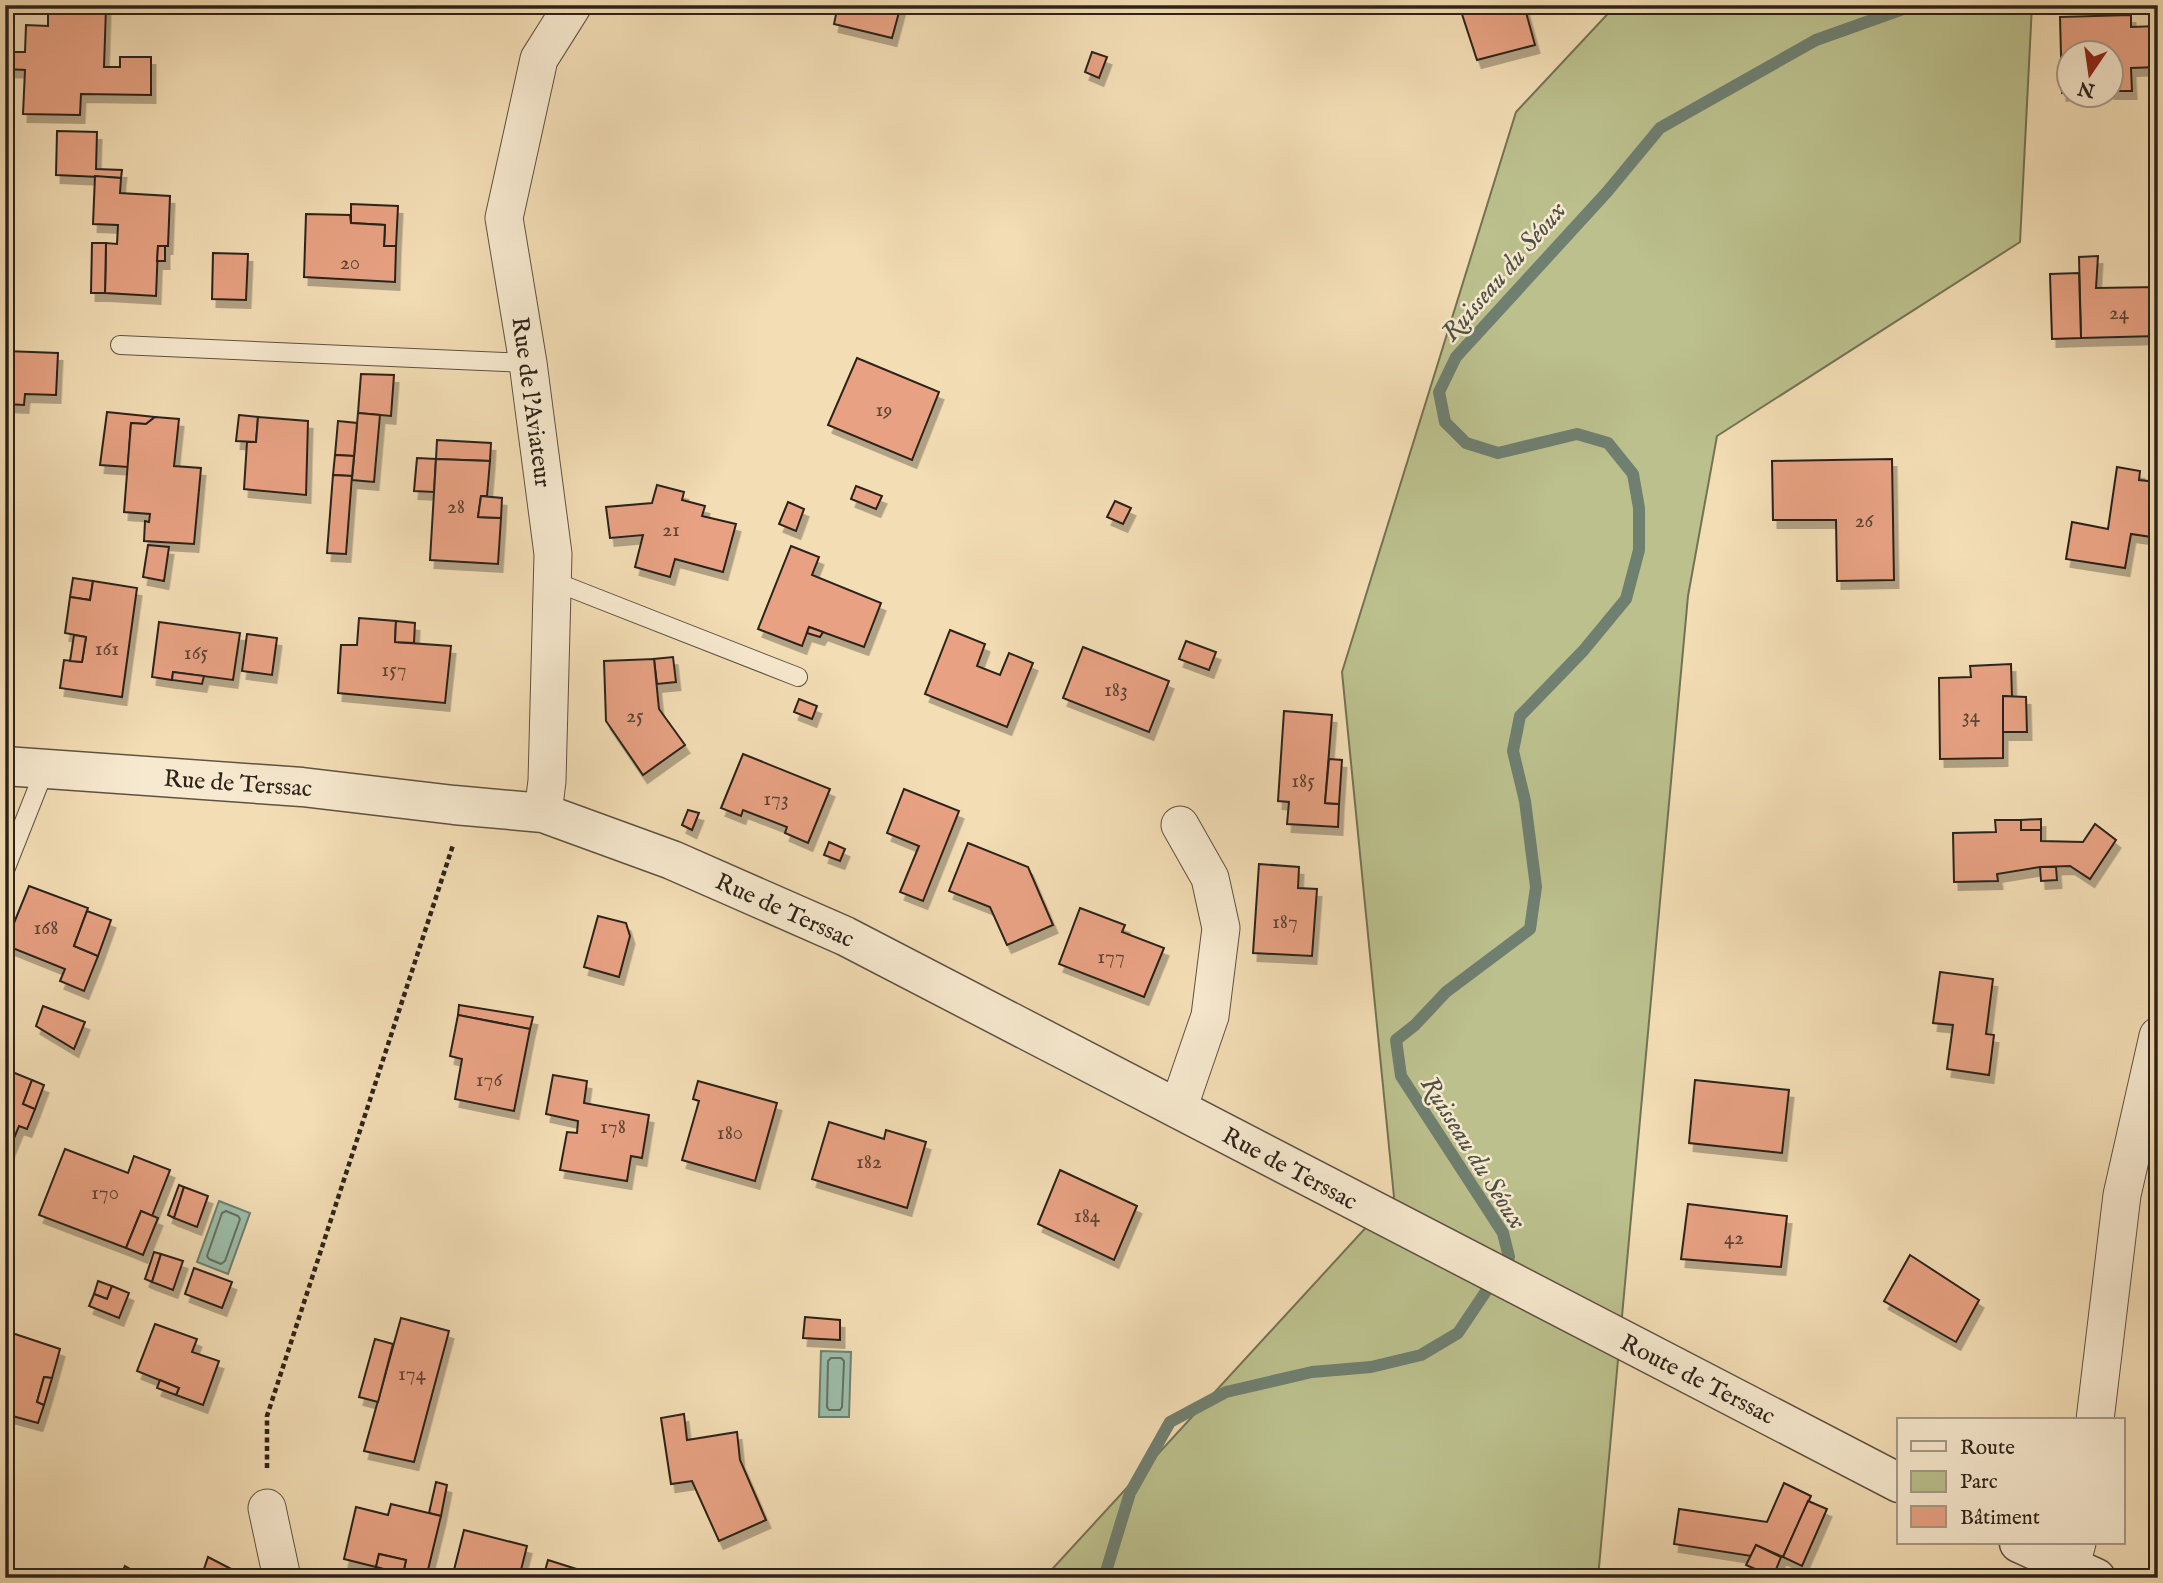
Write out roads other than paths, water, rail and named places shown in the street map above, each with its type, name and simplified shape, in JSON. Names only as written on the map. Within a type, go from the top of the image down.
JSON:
[{"type":"street","name":"Rue de l'Aviateur","points":[[543,813],[547,781],[553,554],[528,363],[504,218],[539,59],[573,5]]},
{"type":"street","name":"Rue de Terssac","points":[[5,766],[302,787],[543,813],[673,860],[845,936],[1497,1275]]},
{"type":"street","points":[[1178,1109],[1210,1016],[1221,928],[1210,878],[1180,825]]},
{"type":"street","points":[[2095,1418],[2122,1195],[2158,1036]]},
{"type":"street","name":"Route de Terssac","points":[[1497,1275],[1897,1482]]},
{"type":"street","points":[[267,1508],[282,1578]]},
{"type":"street","points":[[2022,1544],[2081,1563]]},
{"type":"lane","points":[[120,345],[528,363]]},
{"type":"lane","points":[[553,581],[798,677]]},
{"type":"lane","points":[[5,870],[45,769]]},
{"type":"water","points":[[219,1201],[250,1213],[228,1274],[197,1262]]},
{"type":"water","points":[[821,1351],[851,1352],[849,1417],[819,1417]]},
{"type":"waterway","name":"Ruisseau du Séoux","points":[[1104,1578],[1130,1493],[1170,1422],[1226,1392],[1312,1372],[1371,1367],[1421,1355],[1458,1333],[1509,1257],[1503,1233],[1401,1076],[1396,1040],[1415,1025],[1446,992],[1530,929],[1536,887],[1525,801],[1513,751],[1520,716],[1583,651],[1626,599],[1639,550],[1639,508],[1633,474],[1608,443],[1577,434],[1498,453],[1466,443],[1445,422],[1439,392],[1456,357],[1607,192],[1660,128],[1816,40],[1903,9],[1906,5]]}]
